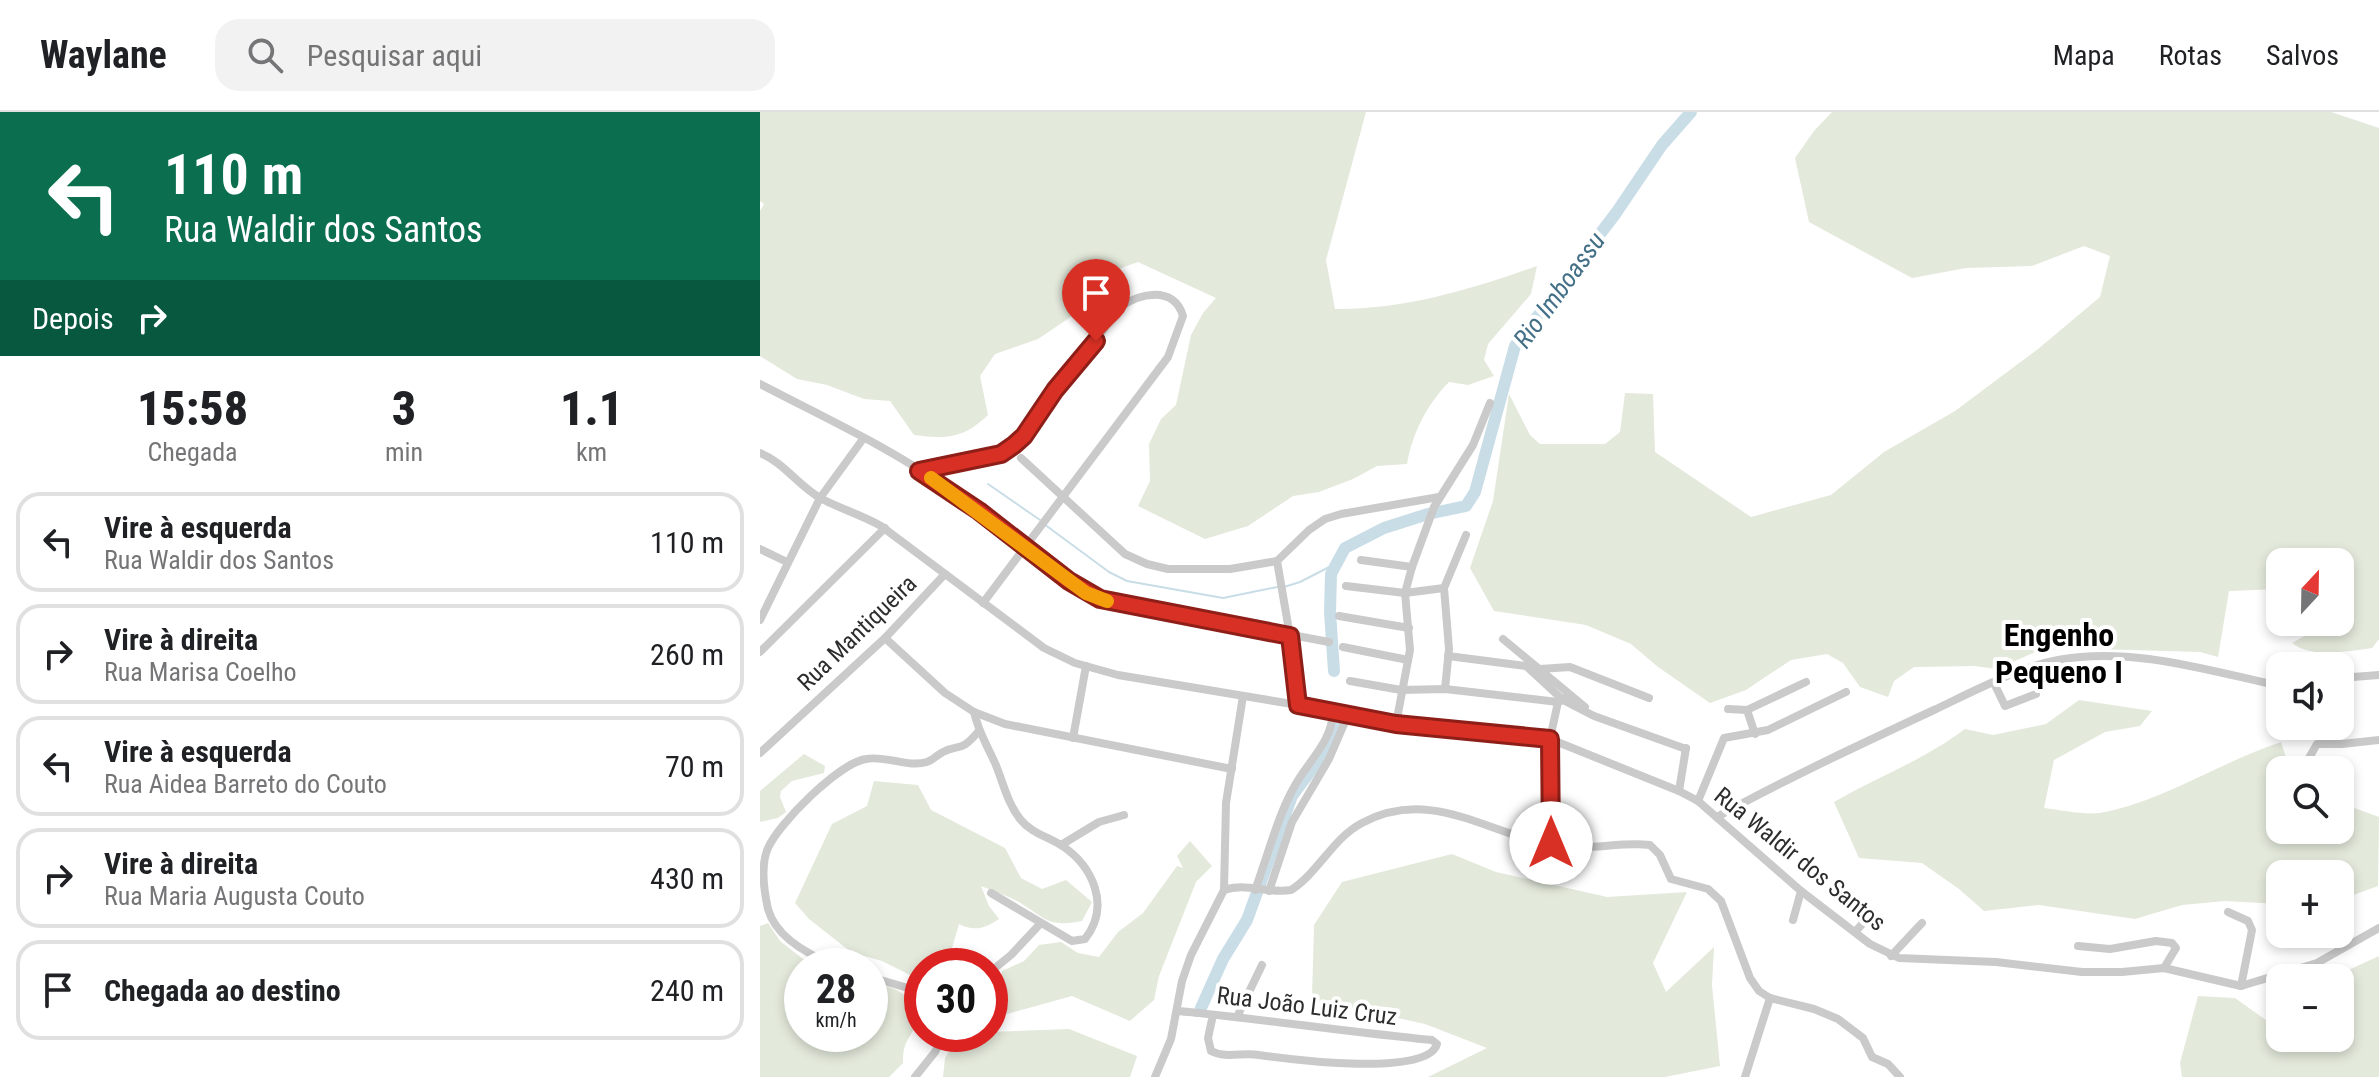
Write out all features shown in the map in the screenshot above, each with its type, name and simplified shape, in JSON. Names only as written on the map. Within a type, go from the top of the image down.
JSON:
[{"type":"street","points":[[919,471],[1001,454],[1024,436],[1109,319],[1126,302],[1159,294],[1168,295],[1177,302],[1183,316],[1168,357],[1065,498],[983,603]]},
{"type":"street","points":[[760,384],[863,439],[956,494],[1086,593],[1100,599],[1329,642]]},
{"type":"street","points":[[1396,724],[1408,660],[1409,628],[1405,593],[1412,567],[1434,507],[1473,445],[1490,403]]},
{"type":"street","points":[[760,620],[820,498],[863,439]]},
{"type":"street","name":"Rua Waldir dos Santos","points":[[760,453],[786,469],[820,498],[885,528],[1044,648],[1086,666],[1118,675],[1396,724],[1550,739],[1679,791],[1698,801],[1801,891],[1891,956],[1996,962],[2082,972],[2164,968],[2241,986],[2317,963],[2379,928]]},
{"type":"street","points":[[1021,458],[1125,554],[1168,569],[1230,569],[1277,561],[1325,519],[1439,497]]},
{"type":"street","points":[[760,652],[885,528]]},
{"type":"street","points":[[1445,689],[1448,656],[1444,588],[1466,535]]},
{"type":"street","points":[[760,549],[787,562]]},
{"type":"street","points":[[1361,560],[1412,567]]},
{"type":"street","points":[[1277,561],[1298,705]]},
{"type":"street","name":"Rua Mantiqueira","points":[[760,753],[885,638],[945,574]]},
{"type":"street","points":[[1346,586],[1405,593],[1444,588]]},
{"type":"street","points":[[1339,616],[1409,628]]},
{"type":"street","points":[[885,638],[945,693],[974,712],[1005,724],[1232,769]]},
{"type":"street","points":[[1503,639],[1540,669],[1563,698]]},
{"type":"street","points":[[1343,647],[1408,660]]},
{"type":"street","points":[[1448,656],[1526,666],[1563,698],[1594,716],[1686,748],[1679,791]]},
{"type":"street","points":[[1717,817],[1803,771],[1994,683],[2056,660],[2144,658],[2177,662],[2266,683]]},
{"type":"street","points":[[1073,738],[1086,666]]},
{"type":"street","points":[[1540,669],[1570,667],[1649,698]]},
{"type":"street","points":[[2354,677],[2379,675]]},
{"type":"street","points":[[1350,681],[1401,690],[1445,689],[1563,698]]},
{"type":"street","points":[[1728,709],[1747,710],[1806,682]]},
{"type":"street","points":[[1994,683],[2005,706],[2036,694]]},
{"type":"street","points":[[1698,801],[1724,738],[1755,734],[1846,692]]},
{"type":"street","points":[[1155,1077],[1168,1050],[1182,981],[1191,955],[1224,890],[1226,803],[1243,696]]},
{"type":"street","points":[[1551,843],[1550,739],[1563,698]]},
{"type":"street","points":[[1747,710],[1755,734]]},
{"type":"street","points":[[974,712],[978,732],[1021,820],[1041,836],[1061,845],[1078,860],[1093,881],[1099,897],[1096,922],[1085,939],[1078,942],[991,893]]},
{"type":"street","points":[[1255,890],[1293,787],[1323,744],[1330,730],[1333,712]]},
{"type":"street","points":[[1269,891],[1292,822],[1329,759],[1348,715]]},
{"type":"street","points":[[802,948],[784,935],[770,917],[764,894],[764,864],[768,848],[788,819],[843,768],[865,759],[884,758],[919,764],[943,752],[962,748],[978,732]]},
{"type":"street","points":[[2310,756],[2317,744],[2379,740]]},
{"type":"street","points":[[1224,890],[1235,885],[1255,890],[1291,890],[1358,825],[1399,810],[1433,811],[1467,817],[1568,847],[1640,844],[1656,849],[1671,879],[1708,889],[1721,901],[1755,987],[1770,998],[1814,1009],[1838,1019],[1863,1038],[1872,1057],[1888,1064],[1900,1077]]},
{"type":"street","points":[[1061,845],[1099,822],[1124,815]]},
{"type":"street","points":[[1793,920],[1801,891]]},
{"type":"street","points":[[1855,932],[1873,912]]},
{"type":"street","points":[[2228,912],[2248,921],[2252,930],[2241,986]]},
{"type":"street","points":[[1008,957],[1041,923]]},
{"type":"street","points":[[1891,956],[1922,923]]},
{"type":"street","points":[[2078,946],[2110,949],[2156,941],[2172,943],[2176,948],[2164,968]]},
{"type":"street","points":[[1237,1017],[1262,965]]},
{"type":"street","points":[[1745,1077],[1770,998]]},
{"type":"street","name":"Rua João Luiz Cruz","points":[[1178,1011],[1432,1040],[1437,1044],[1429,1061],[1416,1068],[1349,1070],[1256,1054],[1216,1054],[1208,1046],[1213,1015]]},
{"type":"street","points":[[915,1077],[935,1052]]},
{"type":"shaded area","points":[[760,112],[1366,112],[1326,260],[1335,309],[1413,302],[1488,283],[1537,266],[1531,294],[1488,344],[1484,360],[1494,376],[1468,385],[1449,382],[1422,420],[1407,464],[1377,466],[1319,492],[1293,496],[1248,526],[1205,539],[1138,506],[1150,481],[1149,444],[1161,419],[1176,405],[1191,335],[1216,298],[1138,262],[1096,277],[1078,292],[1078,312],[1038,339],[995,354],[980,376],[988,415],[979,423],[954,436],[914,435],[890,401],[864,399],[827,385],[797,379],[760,356],[760,211],[764,204],[760,201]]},
{"type":"shaded area","points":[[1832,112],[2331,112],[2379,128],[2379,639],[2372,648],[2320,652],[2292,643],[2304,636],[2354,636],[2354,548],[2266,548],[2266,590],[2229,591],[2218,657],[2200,652],[2063,648],[2033,653],[1997,669],[1974,666],[1914,667],[1894,681],[1888,697],[1860,687],[1843,663],[1827,654],[1791,660],[1746,690],[1710,703],[1631,644],[1586,625],[1494,611],[1470,568],[1493,501],[1509,394],[1530,435],[1540,444],[1605,444],[1620,432],[1625,393],[1653,394],[1655,452],[1751,517],[1831,495],[1884,452],[1955,411],[2038,349],[2100,297],[2110,256],[2084,246],[2032,266],[1966,268],[1912,278],[1809,222],[1795,158]]},
{"type":"shaded area","points":[[2079,700],[2152,711],[2140,726],[2105,732],[2054,760],[2044,808],[2079,813],[2100,813],[2145,800],[2281,742],[2286,756],[2266,756],[2266,844],[2354,844],[2354,808],[2379,817],[2378,886],[2354,895],[2354,860],[2266,860],[2266,903],[2225,901],[2182,905],[2135,919],[2039,905],[1984,911],[1922,863],[1859,858],[1834,802],[1917,759],[1965,729],[1993,735],[2046,724]]},
{"type":"shaded area","points":[[804,754],[825,766],[824,773],[792,781],[781,791],[786,812],[778,818],[760,822],[760,791]]},
{"type":"shaded area","points":[[874,781],[918,785],[931,810],[1005,848],[1021,878],[1042,889],[1066,880],[1092,902],[1082,921],[1053,922],[1013,899],[981,886],[989,906],[999,919],[980,928],[959,924],[952,948],[904,948],[904,972],[888,964],[888,948],[846,948],[809,919],[795,903],[832,824],[867,806]]},
{"type":"shaded area","points":[[1190,841],[1212,866],[1196,882],[1159,976],[1154,1000],[1130,1021],[1072,996],[1008,1014],[1008,968],[1024,961],[1039,945],[1061,942],[1078,953],[1099,957],[1118,932],[1143,913],[1177,866],[1183,868],[1177,856]]},
{"type":"shaded area","points":[[1452,854],[1496,872],[1607,897],[1687,892],[1653,963],[1666,992],[1714,947],[1712,985],[1720,1066],[1665,1077],[1428,1077],[1487,1048],[1425,1024],[1312,999],[1314,925],[1342,882]]},
{"type":"shaded area","points":[[768,923],[789,948],[784,948],[784,1052],[888,1052],[888,987],[904,995],[903,1063],[889,1077],[760,1077],[760,926]]},
{"type":"shaded area","points":[[2379,956],[2379,1077],[2182,1077],[2180,1063],[2198,996],[2235,998],[2266,1020],[2266,1052],[2354,1052],[2354,967]]},
{"type":"shaded area","points":[[1069,1029],[1137,1056],[1130,1077],[943,1077],[949,1052],[1008,1052],[1008,1031]]},
{"type":"waterway","name":"Rio Imboassu","points":[[1334,671],[1331,574],[1345,548],[1384,528],[1466,506],[1475,492],[1515,346],[1616,213],[1662,145],[1691,112]]},
{"type":"waterway","points":[[988,484],[1040,520]]},
{"type":"waterway","points":[[1044,524],[1109,572],[1127,581],[1223,598],[1277,587]]},
{"type":"waterway","points":[[1284,587],[1337,563]]},
{"type":"waterway","points":[[1201,1008],[1223,959],[1247,920],[1292,796],[1318,761],[1339,720]]},
{"type":"slow traffic","points":[[931,478],[1086,593],[1107,601]]},
{"type":"district","name":"Engenho Pequeno I","points":[[2059,654]]},
{"type":"route","points":[[1096,341],[1014,445],[1001,454],[919,471],[979,511],[1086,593],[1115,604],[1290,636],[1298,705],[1396,724],[1550,739],[1551,843]]}]
